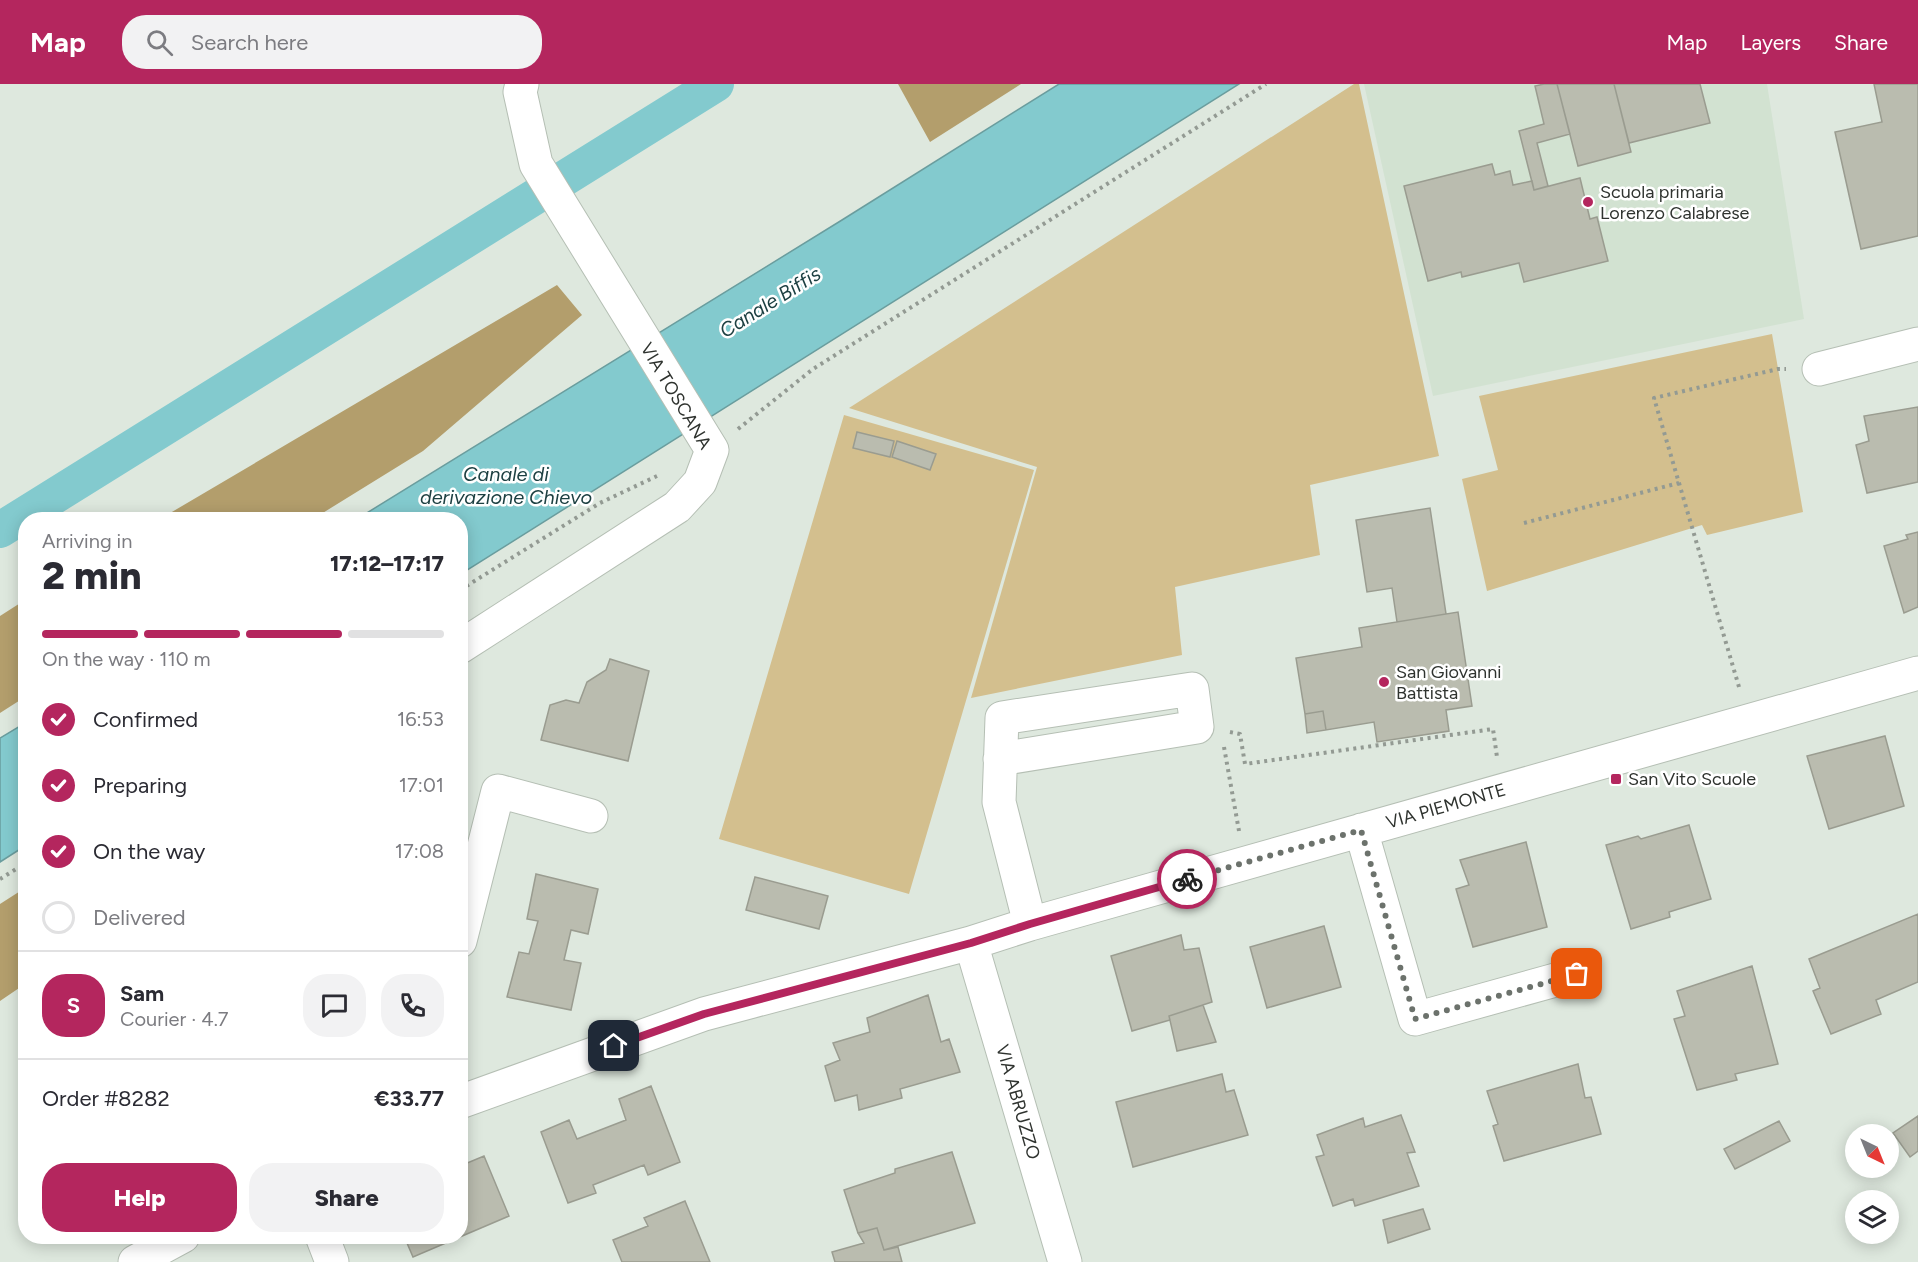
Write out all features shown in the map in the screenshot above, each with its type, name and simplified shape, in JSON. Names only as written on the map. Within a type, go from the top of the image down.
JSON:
[{"type":"street","name":"VIA TOSCANA","points":[[468,642],[677,507],[700,482],[712,450],[536,164],[520,92],[522,84]]},
{"type":"street","points":[[1819,369],[1918,344]]},
{"type":"street","name":"VIA PIEMONTE","points":[[468,1099],[704,1014],[971,943],[1030,924],[1918,673]]},
{"type":"street","points":[[1030,924],[999,802],[1002,718],[1192,690],[1209,729]]},
{"type":"street","points":[[468,909],[498,791],[591,816]]},
{"type":"street","points":[[1361,830],[1415,1019],[1577,974]]},
{"type":"street","name":"VIA ABRUZZO","points":[[971,943],[1065,1262]]},
{"type":"street","points":[[135,1262],[168,1244]]},
{"type":"street","points":[[324,1244],[332,1262]]},
{"type":"path","points":[[712,450],[813,369],[1266,84]]},
{"type":"path","points":[[1740,692],[1654,398],[1778,369],[1819,369]]},
{"type":"path","points":[[468,585],[600,503],[659,475]]},
{"type":"path","points":[[1524,523],[1679,483]]},
{"type":"path","points":[[1241,842],[1209,729],[1240,734],[1245,764],[1493,729],[1499,766]]},
{"type":"path","points":[[0,879],[18,868]]},
{"type":"shaded area","points":[[898,84],[1021,84],[930,142]]},
{"type":"shaded area","points":[[1354,84],[1359,84],[1439,456],[1310,485],[1320,555],[1175,587],[1182,655],[971,698],[1037,467],[849,408]]},
{"type":"shaded area","name":"Scuola primaria Lorenzo Calabrese","points":[[1364,84],[1767,84],[1804,319],[1433,396]]},
{"type":"shaded area","points":[[557,285],[582,315],[423,451],[324,512],[172,512]]},
{"type":"shaded area","points":[[1772,334],[1803,512],[1707,535],[1702,525],[1487,591],[1462,479],[1498,470],[1479,396]]},
{"type":"shaded area","points":[[844,415],[1034,470],[909,894],[719,839]]},
{"type":"shaded area","points":[[18,604],[18,701],[0,713],[0,616]]},
{"type":"shaded area","points":[[18,892],[18,989],[0,1001],[0,904]]},
{"type":"water","name":"Canale di derivazione Chievo","points":[[1059,84],[1239,84],[468,570],[468,512],[368,512]]},
{"type":"water","points":[[18,727],[18,850],[0,862],[0,738]]},
{"type":"building","points":[[1557,84],[1570,134],[1537,143],[1548,186],[1534,190],[1519,131],[1544,124],[1535,86]]},
{"type":"building","points":[[1557,84],[1614,84],[1631,152],[1578,166]]},
{"type":"building","points":[[1614,84],[1700,84],[1710,123],[1629,143]]},
{"type":"building","points":[[1874,84],[1918,84],[1918,236],[1861,249],[1835,132],[1882,122]]},
{"type":"building","points":[[1492,164],[1495,175],[1510,171],[1513,185],[1532,181],[1534,190],[1580,178],[1590,219],[1597,217],[1608,261],[1524,282],[1519,263],[1462,277],[1461,272],[1428,281],[1404,186]]},
{"type":"building","points":[[1918,407],[1918,482],[1867,493],[1856,445],[1869,441],[1864,416]]},
{"type":"building","points":[[857,432],[894,441],[890,457],[853,448]]},
{"type":"building","points":[[897,441],[936,454],[930,470],[892,457]]},
{"type":"building","points":[[1430,508],[1446,614],[1397,622],[1392,588],[1367,592],[1356,520]]},
{"type":"building","points":[[1918,532],[1918,607],[1904,613],[1884,546],[1908,539],[1906,535]]},
{"type":"building","name":"San Giovanni Battista","points":[[1458,612],[1472,706],[1446,710],[1449,731],[1377,742],[1374,722],[1326,730],[1323,711],[1305,714],[1296,658],[1362,647],[1359,628]]},
{"type":"building","points":[[610,659],[649,671],[628,761],[541,740],[550,705],[566,700],[579,703],[587,682],[606,670]]},
{"type":"building","points":[[1323,711],[1326,730],[1307,733],[1305,714]]},
{"type":"building","points":[[1885,736],[1904,806],[1829,829],[1807,756]]},
{"type":"building","points":[[1689,825],[1711,899],[1669,912],[1670,917],[1631,929],[1606,845],[1638,836],[1641,839]]},
{"type":"building","points":[[1526,842],[1547,927],[1473,947],[1456,889],[1469,885],[1460,860]]},
{"type":"building","points":[[536,874],[598,889],[588,934],[571,930],[564,960],[581,963],[571,1010],[507,997],[519,952],[529,954],[538,921],[527,919]]},
{"type":"building","points":[[755,877],[828,896],[819,929],[746,910]]},
{"type":"building","points":[[1918,914],[1918,982],[1876,1000],[1881,1014],[1831,1034],[1813,991],[1820,988],[1809,959]]},
{"type":"building","points":[[1324,926],[1341,987],[1267,1008],[1250,947]]},
{"type":"building","points":[[1181,935],[1184,950],[1199,948],[1212,1002],[1169,1016],[1170,1020],[1132,1031],[1111,956]]},
{"type":"building","points":[[1752,966],[1778,1064],[1735,1074],[1737,1080],[1697,1090],[1674,1019],[1685,1016],[1677,991]]},
{"type":"building","points":[[928,995],[941,1042],[949,1039],[960,1072],[900,1089],[902,1098],[859,1110],[857,1095],[835,1101],[825,1066],[840,1060],[833,1043],[870,1032],[867,1018]]},
{"type":"building","points":[[1203,1005],[1216,1042],[1177,1051],[1169,1016]]},
{"type":"building","points":[[1578,1064],[1585,1098],[1591,1097],[1601,1134],[1504,1161],[1493,1126],[1498,1124],[1487,1091]]},
{"type":"building","points":[[1222,1074],[1226,1092],[1234,1090],[1248,1135],[1133,1167],[1116,1102]]},
{"type":"building","points":[[651,1086],[680,1162],[648,1175],[644,1165],[593,1185],[596,1193],[568,1203],[541,1132],[569,1120],[577,1139],[626,1120],[619,1099]]},
{"type":"building","points":[[1401,1115],[1415,1152],[1407,1153],[1419,1186],[1355,1206],[1353,1199],[1333,1206],[1316,1157],[1324,1155],[1317,1135],[1363,1118],[1365,1127]]},
{"type":"building","points":[[1918,1116],[1918,1151],[1910,1157],[1899,1141],[1899,1129]]},
{"type":"building","points":[[1779,1121],[1790,1141],[1735,1169],[1724,1149]]},
{"type":"building","points":[[952,1152],[975,1223],[884,1250],[877,1228],[858,1233],[844,1190],[895,1173],[895,1169]]},
{"type":"building","points":[[484,1156],[509,1216],[468,1234],[468,1163]]},
{"type":"building","points":[[685,1201],[710,1262],[622,1262],[613,1240],[648,1226],[644,1218]]},
{"type":"building","points":[[1423,1209],[1430,1229],[1388,1243],[1383,1220]]},
{"type":"building","points":[[877,1228],[884,1250],[898,1247],[902,1262],[835,1262],[832,1252],[864,1243],[858,1233]]},
{"type":"building","points":[[407,1244],[443,1244],[413,1257]]},
{"type":"waterway","points":[[29,512],[716,84]]},
{"type":"waterway","points":[[0,530],[18,519]]},
{"type":"way so far","points":[[1187,879],[1361,830],[1415,1019],[1577,974]]},
{"type":"place","name":"Scuola primaria Lorenzo Calabrese","points":[[1588,202]]},
{"type":"place","name":"San Giovanni Battista","points":[[1384,682]]},
{"type":"place","name":"San Vito Scuole","points":[[1616,779]]},
{"type":"route","points":[[614,1046],[704,1014],[971,943],[1187,879]]},
{"type":"water label","name":"Canale Biffis","points":[[770,302]]}]
